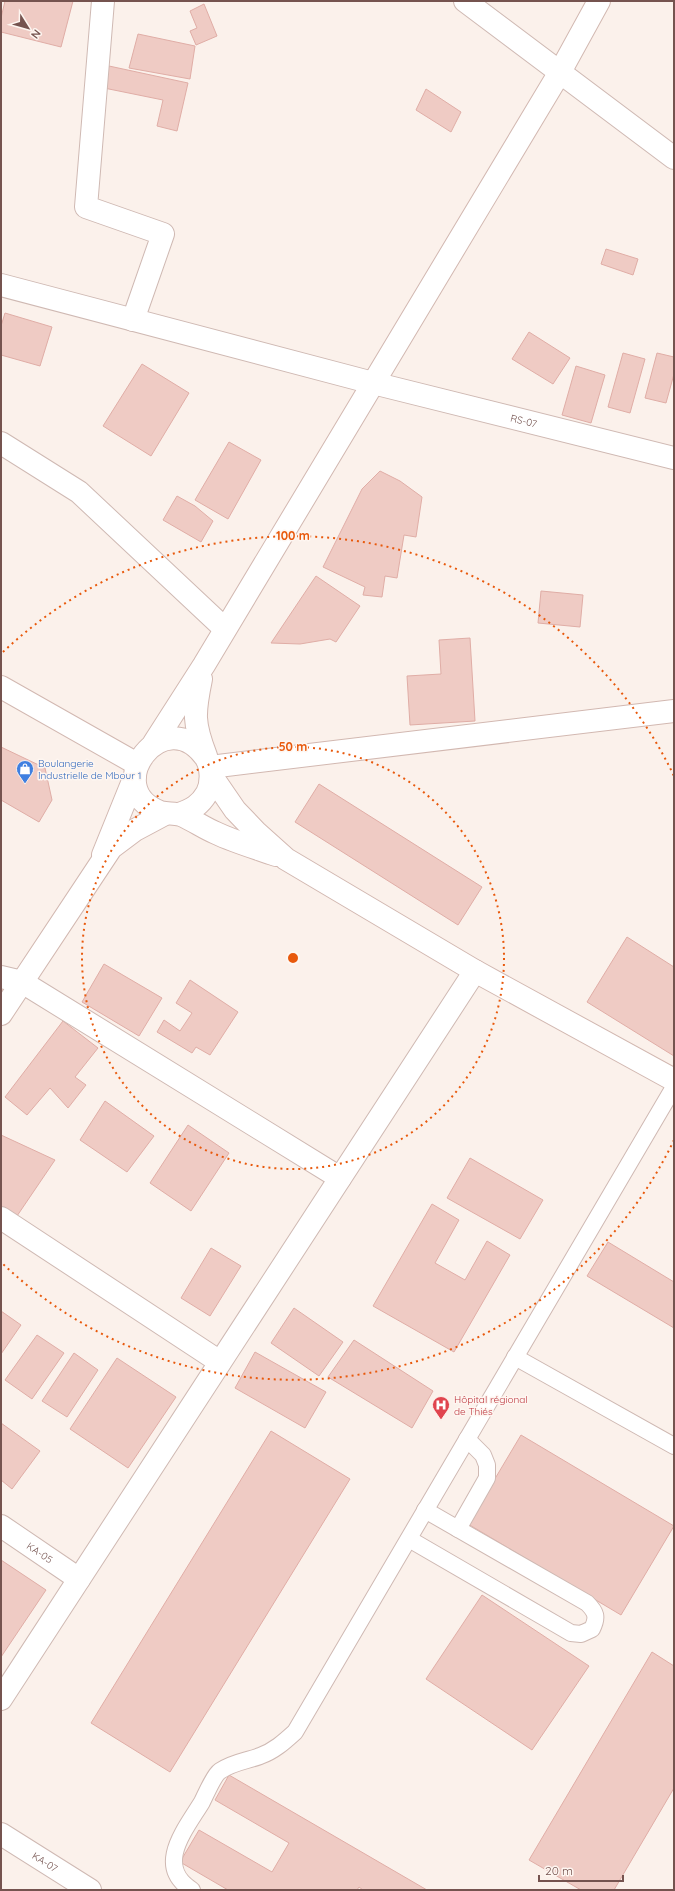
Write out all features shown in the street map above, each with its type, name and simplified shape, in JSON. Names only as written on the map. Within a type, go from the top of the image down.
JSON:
[{"type":"street","points":[[103,1],[86,207],[163,234],[133,320]]},
{"type":"street","points":[[465,1],[674,158]]},
{"type":"street","points":[[97,870],[144,752],[154,743],[204,665],[560,72],[599,1]]},
{"type":"street","name":"RS-07","points":[[1,285],[373,383],[674,458]]},
{"type":"street","points":[[1,443],[79,492],[225,629]]},
{"type":"street","points":[[1,1014],[111,848],[135,830],[172,814],[192,810],[202,801],[209,789],[209,768],[196,731],[195,706],[204,665]]},
{"type":"street","points":[[1,687],[136,770]]},
{"type":"street","points":[[209,768],[674,712]]},
{"type":"street","points":[[154,743],[166,739],[179,739],[196,747],[235,810],[257,833],[286,859]]},
{"type":"street","points":[[136,770],[137,789],[143,801],[153,809],[172,814],[216,833],[286,859],[475,970],[674,1080]]},
{"type":"street","points":[[1,1699],[475,970]]},
{"type":"street","points":[[1,977],[22,982],[340,1178]]},
{"type":"street","points":[[1,1218],[220,1362]]},
{"type":"street","name":"KA-05","points":[[1,1526],[79,1579]]},
{"type":"street","name":"KA-07","points":[[1,1834],[90,1890]]},
{"type":"lane","points":[[192,1890],[181,1883],[173,1866],[175,1848],[219,1771],[236,1762],[260,1756],[279,1747],[295,1732],[674,1087]]},
{"type":"lane","points":[[515,1357],[674,1446]]},
{"type":"lane","points":[[458,1529],[487,1478],[488,1466],[484,1454],[467,1439]]},
{"type":"lane","points":[[409,1539],[571,1633],[581,1634],[592,1630],[596,1621],[595,1612],[587,1602],[425,1510]]},
{"type":"building","points":[[5,1],[73,1],[61,47],[1,32],[1,18]]},
{"type":"building","points":[[204,4],[217,36],[196,45],[190,31],[197,28],[190,11]]},
{"type":"building","points":[[138,34],[195,46],[190,79],[129,68]]},
{"type":"building","points":[[109,66],[188,83],[177,131],[157,126],[163,100],[104,88]]},
{"type":"building","points":[[426,89],[461,112],[451,132],[416,110]]},
{"type":"building","points":[[606,249],[638,259],[633,275],[601,264]]},
{"type":"building","points":[[5,313],[52,327],[40,366],[1,355],[1,326]]},
{"type":"building","points":[[529,332],[570,358],[553,384],[512,359]]},
{"type":"building","points":[[623,353],[645,359],[630,413],[608,407]]},
{"type":"building","points":[[657,353],[674,357],[674,374],[666,403],[645,398]]},
{"type":"building","points":[[142,364],[189,393],[151,456],[103,426]]},
{"type":"building","points":[[576,366],[605,375],[591,423],[562,415]]},
{"type":"building","points":[[229,442],[261,460],[228,519],[195,500]]},
{"type":"building","points":[[380,471],[400,481],[422,497],[416,537],[404,535],[397,578],[385,576],[382,597],[363,595],[365,587],[323,567],[362,489]]},
{"type":"building","points":[[177,496],[195,506],[213,521],[201,542],[163,520]]},
{"type":"building","points":[[316,576],[360,606],[336,642],[330,639],[300,644],[271,643]]},
{"type":"building","points":[[541,591],[583,595],[580,627],[538,623]]},
{"type":"building","points":[[470,638],[475,721],[410,725],[407,676],[441,674],[439,640]]},
{"type":"building","name":"Boulangerie Industrielle de Mbour 1","points":[[1,747],[45,768],[52,800],[39,822],[1,800]]},
{"type":"building","points":[[319,784],[482,887],[458,925],[295,822]]},
{"type":"building","points":[[627,937],[674,967],[674,1056],[587,1002]]},
{"type":"building","points":[[104,964],[162,998],[139,1036],[82,1002]]},
{"type":"building","points":[[190,980],[238,1012],[210,1055],[196,1047],[192,1053],[157,1032],[164,1020],[180,1031],[192,1013],[176,1003]]},
{"type":"building","points":[[63,1021],[98,1048],[75,1077],[86,1085],[68,1108],[50,1088],[27,1115],[5,1097]]},
{"type":"building","points":[[105,1101],[154,1136],[127,1172],[80,1140]]},
{"type":"building","points":[[188,1125],[229,1153],[191,1211],[150,1183]]},
{"type":"building","points":[[1,1135],[55,1160],[17,1216],[1,1207]]},
{"type":"building","points":[[470,1158],[543,1200],[520,1239],[447,1198]]},
{"type":"building","points":[[432,1204],[459,1220],[435,1263],[465,1280],[487,1241],[510,1255],[454,1352],[373,1306]]},
{"type":"building","points":[[608,1242],[674,1282],[674,1328],[587,1276]]},
{"type":"building","points":[[211,1248],[241,1266],[210,1316],[181,1298]]},
{"type":"building","points":[[294,1308],[343,1342],[319,1376],[271,1343]]},
{"type":"building","points":[[1,1311],[21,1325],[1,1354]]},
{"type":"building","points":[[37,1335],[64,1353],[32,1399],[5,1380]]},
{"type":"building","points":[[354,1340],[433,1391],[412,1428],[328,1377]]},
{"type":"building","points":[[255,1352],[326,1392],[305,1428],[235,1388]]},
{"type":"building","points":[[74,1353],[98,1370],[67,1417],[42,1401]]},
{"type":"building","points":[[117,1358],[176,1397],[128,1468],[70,1429]]},
{"type":"building","points":[[1,1423],[40,1451],[12,1489],[1,1480]]},
{"type":"building","points":[[271,1431],[350,1479],[170,1772],[91,1723]]},
{"type":"building","points":[[521,1435],[674,1526],[621,1615],[468,1524]]},
{"type":"building","points":[[1,1560],[46,1590],[1,1657]]},
{"type":"building","points":[[482,1595],[589,1666],[532,1750],[426,1679]]},
{"type":"building","points":[[652,1652],[674,1666],[674,1788],[614,1890],[581,1890],[529,1860]]},
{"type":"building","points":[[229,1775],[427,1890],[363,1890],[359,1887],[357,1890],[228,1890],[180,1862],[199,1830],[272,1872],[289,1843],[215,1800]]},
{"type":"place","name":"Boulangerie Industrielle de Mbour 1","points":[[25,784]]},
{"type":"place","name":"Hôpital régional de Thiés","points":[[441,1420]]}]
